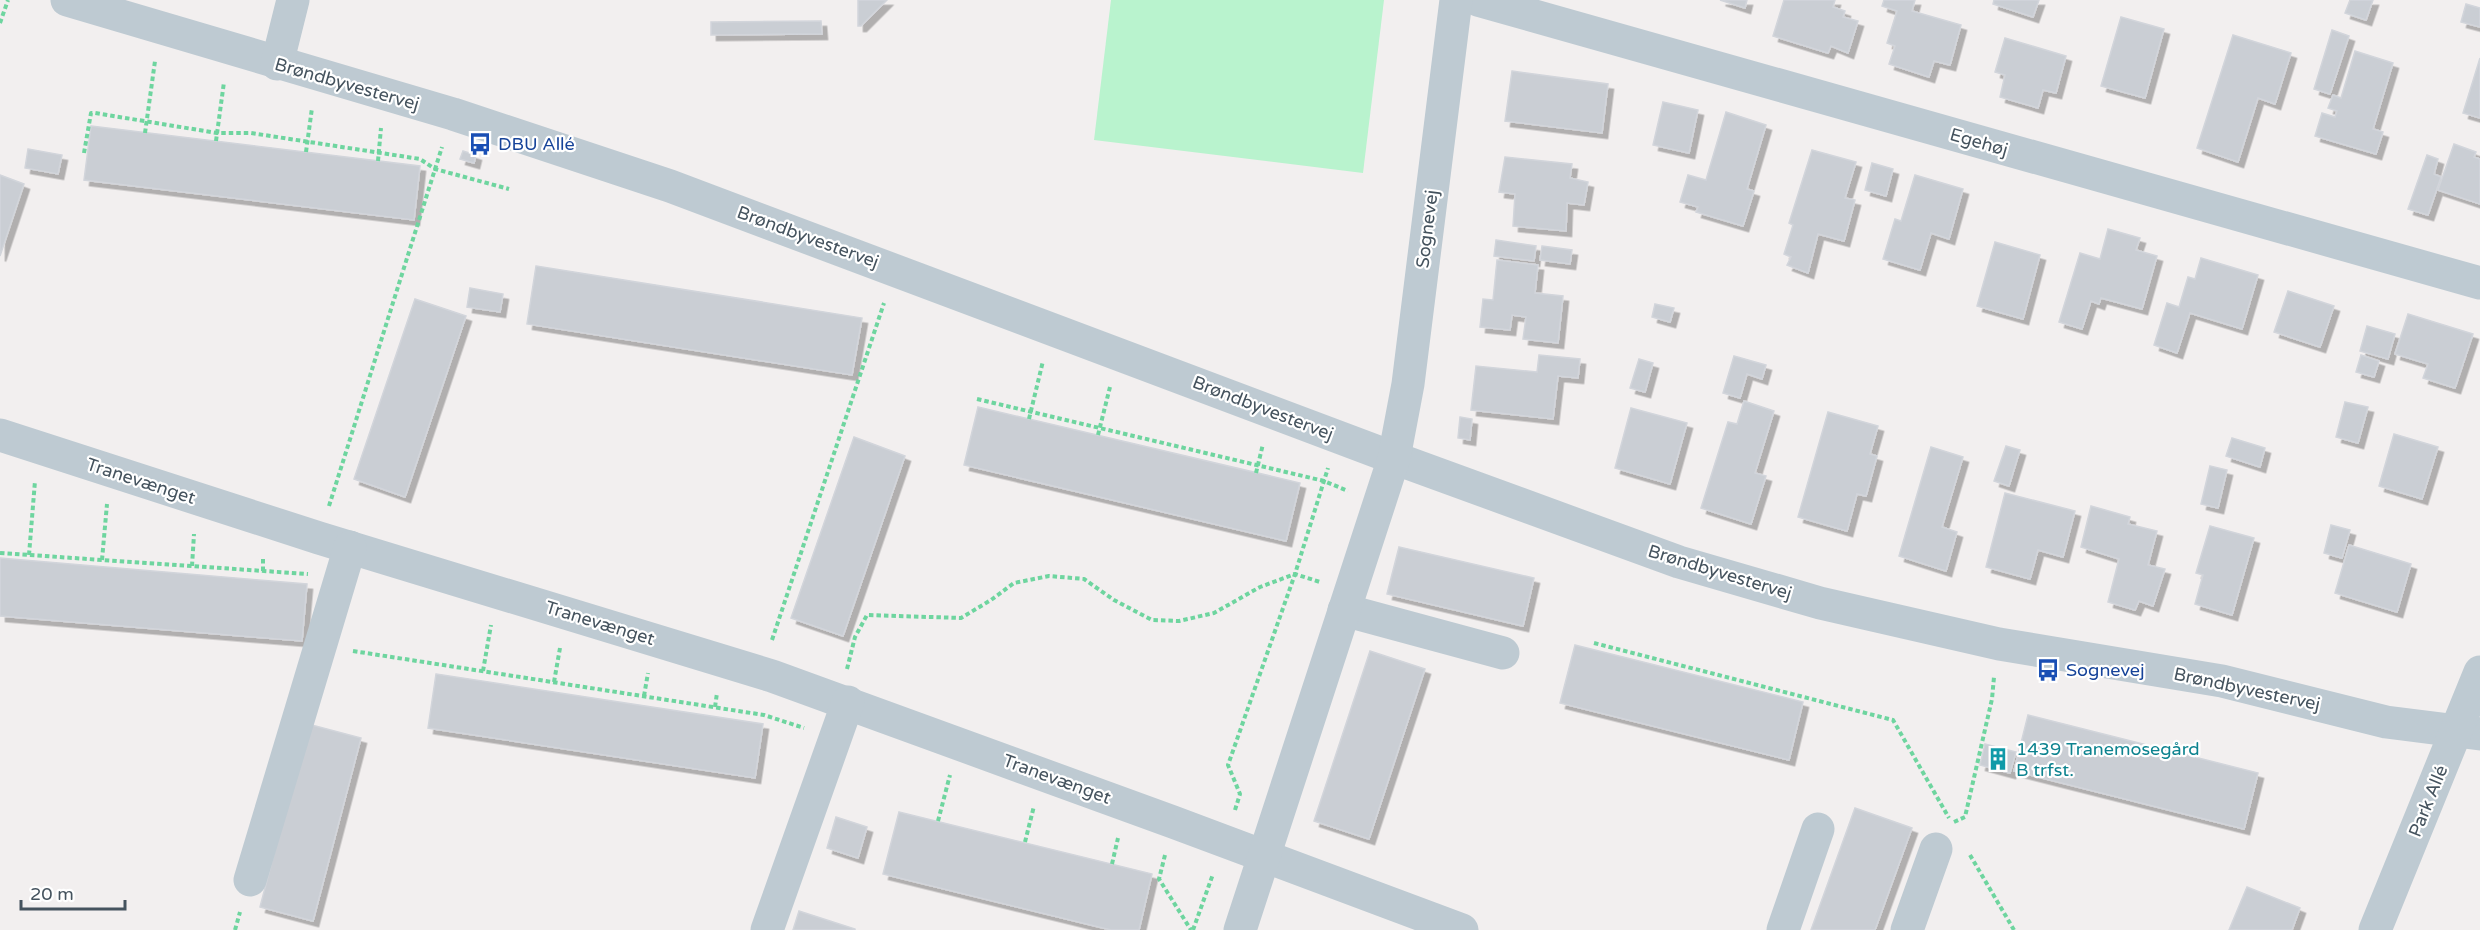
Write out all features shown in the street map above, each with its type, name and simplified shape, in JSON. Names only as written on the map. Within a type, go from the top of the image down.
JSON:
[{"type":"street","name":"Brøndbyvestervej","points":[[68,0],[453,114],[670,186],[1394,458],[1679,562],[1820,603],[1999,644],[2222,681],[2386,722],[2468,732]]},
{"type":"street","points":[[277,63],[293,0]]},
{"type":"street","name":"Sognevej","points":[[1394,458],[1408,384],[1456,0]]},
{"type":"street","name":"Egehøj","points":[[1478,0],[2480,283]]},
{"type":"street","name":"Tranevænget","points":[[0,435],[319,538],[346,562],[496,592],[762,672],[958,742],[1462,930]]},
{"type":"street","points":[[1240,930],[1394,458]]},
{"type":"street","points":[[250,880],[346,562]]},
{"type":"street","points":[[1348,601],[1503,653]]},
{"type":"street","name":"Park Allé","points":[[2374,930],[2468,732],[2480,672]]},
{"type":"street","points":[[768,930],[836,738],[843,700]]},
{"type":"street","points":[[1784,930],[1818,829]]},
{"type":"street","points":[[1907,930],[1948,835]]},
{"type":"path","points":[[0,22],[8,0]]},
{"type":"path","points":[[145,133],[160,28]]},
{"type":"path","points":[[216,141],[229,49]]},
{"type":"path","points":[[306,152],[317,75]]},
{"type":"path","points":[[84,153],[91,113],[217,133],[251,133],[420,159],[435,169],[509,189]]},
{"type":"path","points":[[319,538],[453,114]]},
{"type":"path","points":[[762,672],[895,270]]},
{"type":"path","points":[[1029,419],[1051,328]]},
{"type":"path","points":[[1098,435],[1119,354]]},
{"type":"path","points":[[977,399],[1324,481],[1380,503]]},
{"type":"path","points":[[1192,930],[1240,794],[1228,765],[1295,574],[1339,437]]},
{"type":"path","points":[[29,555],[38,447]]},
{"type":"path","points":[[102,560],[111,471]]},
{"type":"path","points":[[0,553],[102,560],[346,562]]},
{"type":"path","points":[[843,700],[855,638],[867,615],[961,618],[1014,583],[1049,576],[1084,579],[1114,600],[1152,620],[1179,621],[1214,612],[1260,588],[1295,574],[1348,601]]},
{"type":"path","points":[[483,671],[496,592]]},
{"type":"path","points":[[1594,643],[1893,720],[1948,835],[1965,817],[1992,699],[1999,644]]},
{"type":"path","points":[[320,646],[764,715],[836,738]]},
{"type":"path","points":[[938,821],[958,742]]},
{"type":"path","points":[[1173,822],[1159,879],[1192,930]]},
{"type":"path","points":[[1969,852],[2014,930]]},
{"type":"green space","points":[[1111,0],[1384,0],[1363,173],[1094,140]]},
{"type":"building","points":[[858,0],[887,0],[861,26],[858,26]]},
{"type":"building","points":[[1720,0],[1747,0],[1745,8]]},
{"type":"building","points":[[1784,0],[1835,0],[1833,7],[1845,11],[1843,17],[1858,21],[1848,53],[1831,46],[1828,53],[1773,36]]},
{"type":"building","points":[[1884,0],[1915,0],[1912,11],[1961,25],[1950,65],[1934,61],[1929,77],[1889,64],[1895,46],[1887,43],[1897,11],[1882,6]]},
{"type":"building","points":[[1994,0],[2039,0],[2033,17],[1993,4]]},
{"type":"building","points":[[2350,0],[2373,0],[2366,20],[2345,13]]},
{"type":"building","points":[[2466,4],[2480,8],[2480,27],[2461,22]]},
{"type":"building","points":[[2121,17],[2164,29],[2145,98],[2101,86]]},
{"type":"building","points":[[821,21],[822,34],[711,35],[711,22]]},
{"type":"building","points":[[2332,30],[2349,36],[2330,94],[2314,89]]},
{"type":"building","points":[[2233,35],[2291,53],[2275,104],[2258,98],[2238,162],[2197,148]]},
{"type":"building","points":[[2005,38],[2066,56],[2056,93],[2043,90],[2038,108],[2000,97],[2005,75],[1995,72]]},
{"type":"building","points":[[2355,51],[2393,63],[2373,129],[2383,132],[2376,154],[2315,136],[2322,113],[2335,117],[2337,111],[2328,108],[2333,95],[2341,98]]},
{"type":"building","points":[[2480,58],[2480,118],[2463,113]]},
{"type":"building","points":[[1512,71],[1608,84],[1602,133],[1505,121]]},
{"type":"building","points":[[1663,102],[1698,110],[1689,153],[1653,145]]},
{"type":"building","points":[[1726,112],[1766,125],[1747,189],[1754,191],[1743,226],[1696,212],[1698,207],[1680,202],[1688,175],[1706,180]]},
{"type":"building","points":[[91,126],[420,166],[414,220],[84,180]]},
{"type":"building","points":[[2454,144],[2476,152],[2474,157],[2480,159],[2480,204],[2438,190]]},
{"type":"building","points":[[28,149],[62,155],[58,174],[25,168]]},
{"type":"building","points":[[1812,150],[1856,162],[1845,198],[1855,200],[1844,241],[1818,234],[1808,273],[1787,265],[1791,257],[1784,254],[1793,225],[1789,223]]},
{"type":"building","points":[[463,151],[476,155],[474,163],[460,159]]},
{"type":"building","points":[[2427,155],[2438,159],[2434,174],[2441,177],[2428,215],[2408,209]]},
{"type":"building","points":[[1505,157],[1572,164],[1570,178],[1588,182],[1584,205],[1567,203],[1566,231],[1513,226],[1515,194],[1499,192]]},
{"type":"building","points":[[1872,163],[1893,169],[1886,196],[1865,190]]},
{"type":"building","points":[[0,175],[24,184],[0,256]]},
{"type":"building","points":[[1915,175],[1963,189],[1949,239],[1931,233],[1920,270],[1883,259],[1895,219],[1901,221]]},
{"type":"building","points":[[2108,229],[2140,238],[2136,250],[2157,256],[2142,309],[2101,298],[2099,304],[2091,301],[2082,329],[2059,322],[2080,253],[2100,259]]},
{"type":"building","points":[[1496,240],[1536,246],[1534,261],[1494,256]]},
{"type":"building","points":[[1995,242],[2040,255],[2023,319],[1977,306]]},
{"type":"building","points":[[1542,246],[1572,250],[1570,264],[1540,260]]},
{"type":"building","points":[[2201,258],[2258,275],[2242,329],[2190,313],[2177,353],[2154,345],[2167,303],[2179,307],[2188,277],[2195,279]]},
{"type":"building","points":[[1497,260],[1538,265],[1535,293],[1563,296],[1558,343],[1523,339],[1526,317],[1512,315],[1510,330],[1480,327],[1483,299],[1493,300]]},
{"type":"building","points":[[536,266],[862,318],[852,375],[527,324]]},
{"type":"building","points":[[470,288],[503,294],[500,312],[467,307]]},
{"type":"building","points":[[2288,291],[2334,306],[2320,347],[2274,332]]},
{"type":"building","points":[[415,299],[466,316],[405,497],[354,479]]},
{"type":"building","points":[[1655,304],[1674,308],[1670,322],[1652,317]]},
{"type":"building","points":[[2408,314],[2473,334],[2455,388],[2423,378],[2428,364],[2395,354]]},
{"type":"building","points":[[2367,326],[2395,334],[2388,359],[2360,351]]},
{"type":"building","points":[[1539,355],[1580,359],[1578,378],[1558,376],[1553,419],[1471,410],[1476,366],[1537,372]]},
{"type":"building","points":[[2361,355],[2379,361],[2374,377],[2356,372]]},
{"type":"building","points":[[1734,356],[1766,365],[1762,379],[1747,374],[1740,398],[1723,393]]},
{"type":"building","points":[[1639,359],[1653,363],[1645,392],[1630,388]]},
{"type":"building","points":[[1744,401],[1774,411],[1755,473],[1766,476],[1751,524],[1701,508],[1728,422],[1737,424]]},
{"type":"building","points":[[2345,402],[2368,407],[2358,443],[2336,437]]},
{"type":"building","points":[[978,407],[1300,483],[1286,541],[964,465]]},
{"type":"building","points":[[1631,408],[1687,423],[1670,484],[1615,468]]},
{"type":"building","points":[[1828,412],[1878,426],[1870,454],[1877,456],[1866,496],[1857,494],[1847,531],[1798,517]]},
{"type":"building","points":[[1460,417],[1472,419],[1470,440],[1458,438]]},
{"type":"building","points":[[2394,434],[2438,447],[2422,499],[2379,486]]},
{"type":"building","points":[[854,437],[905,456],[843,636],[791,618]]},
{"type":"building","points":[[2232,438],[2265,448],[2260,467],[2226,456]]},
{"type":"building","points":[[2006,446],[2020,450],[2009,486],[1994,481]]},
{"type":"building","points":[[1931,447],[1963,457],[1942,527],[1957,532],[1946,571],[1899,556]]},
{"type":"building","points":[[2210,466],[2227,470],[2218,508],[2201,504]]},
{"type":"building","points":[[2005,493],[2075,511],[2063,557],[2038,550],[2030,579],[1986,567]]},
{"type":"building","points":[[2091,506],[2130,517],[2128,524],[2157,531],[2148,565],[2165,569],[2153,606],[2139,601],[2135,610],[2108,602],[2119,559],[2081,547]]},
{"type":"building","points":[[2331,525],[2350,530],[2342,558],[2324,553]]},
{"type":"building","points":[[2210,526],[2254,538],[2232,615],[2195,604],[2203,575],[2196,573]]},
{"type":"building","points":[[2349,545],[2411,564],[2397,612],[2335,593]]},
{"type":"building","points":[[1399,547],[1534,578],[1523,626],[1387,594]]},
{"type":"building","points":[[0,558],[307,584],[302,641],[0,616]]},
{"type":"building","points":[[1575,645],[1803,702],[1789,760],[1560,703]]},
{"type":"building","points":[[1370,651],[1425,669],[1369,839],[1314,821]]},
{"type":"building","points":[[436,674],[763,724],[755,778],[428,728]]},
{"type":"building","points":[[2028,715],[2258,773],[2244,829],[2014,771]]},
{"type":"building","points":[[308,724],[361,738],[313,921],[260,907]]},
{"type":"building","name":"1439 Tranemosegård B trfst.","points":[[1985,744],[2016,752],[2010,773],[1980,765]]},
{"type":"building","points":[[1855,808],[1912,828],[1875,930],[1811,930]]},
{"type":"building","points":[[899,812],[1152,874],[1139,930],[1111,930],[883,874]]},
{"type":"building","points":[[836,817],[867,827],[858,858],[827,848]]},
{"type":"building","points":[[2247,887],[2300,908],[2292,930],[2229,930]]},
{"type":"building","points":[[799,911],[855,929],[855,930],[793,930]]},
{"type":"place","name":"DBU Allé","points":[[480,144]]},
{"type":"place","name":"Sognevej","points":[[2048,670]]},
{"type":"place","name":"1439 Tranemosegård B trfst.","points":[[1998,759]]}]
